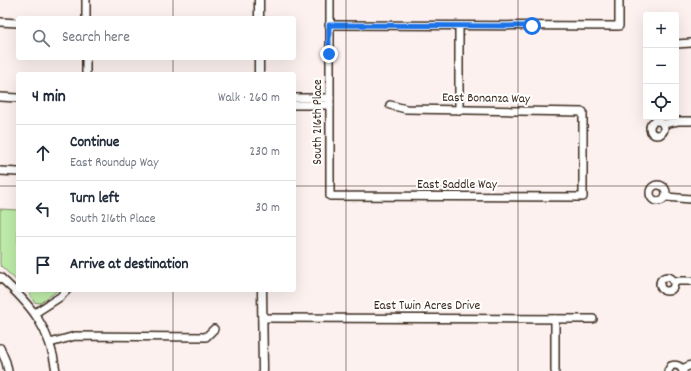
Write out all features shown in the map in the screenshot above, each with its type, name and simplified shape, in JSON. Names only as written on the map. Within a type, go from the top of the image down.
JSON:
[{"type":"street","points":[[86,0],[86,16]]},
{"type":"street","points":[[259,0],[259,16]]},
{"type":"street","name":"South 216th Place","points":[[330,0],[330,196]]},
{"type":"street","points":[[329,25],[619,26],[619,0]]},
{"type":"street","points":[[0,22],[16,23]]},
{"type":"street","points":[[459,26],[459,110]]},
{"type":"street","points":[[679,44],[691,43]]},
{"type":"street","points":[[86,60],[86,72]]},
{"type":"street","points":[[259,60],[259,72]]},
{"type":"street","points":[[0,97],[16,98]]},
{"type":"street","points":[[296,98],[330,101]]},
{"type":"street","points":[[296,105],[330,101]]},
{"type":"street","name":"East Bonanza Way","points":[[390,105],[406,109],[582,112],[583,197]]},
{"type":"street","points":[[663,124],[678,121],[691,121]]},
{"type":"street","points":[[0,171],[16,172]]},
{"type":"street","name":"East Saddle Way","points":[[330,196],[583,197]]},
{"type":"street","points":[[666,197],[691,199]]},
{"type":"street","points":[[0,277],[23,299],[35,313],[44,328],[55,358],[56,371]]},
{"type":"street","points":[[674,281],[691,281]]},
{"type":"street","points":[[35,313],[60,297],[65,292]]},
{"type":"street","points":[[262,292],[263,371]]},
{"type":"street","name":"East Twin Acres Drive","points":[[262,318],[593,319]]},
{"type":"street","points":[[555,319],[555,371]]},
{"type":"street","points":[[50,343],[75,336],[206,336],[214,329]]},
{"type":"street","points":[[0,348],[8,371]]},
{"type":"street","points":[[668,371],[673,365],[678,366],[682,370],[691,365]]},
{"type":"green space","points":[[0,209],[16,210],[16,280],[0,265]]},
{"type":"green space","points":[[28,292],[55,292],[40,303],[34,302]]},
{"type":"route","points":[[329,54],[329,25],[532,26]]}]
